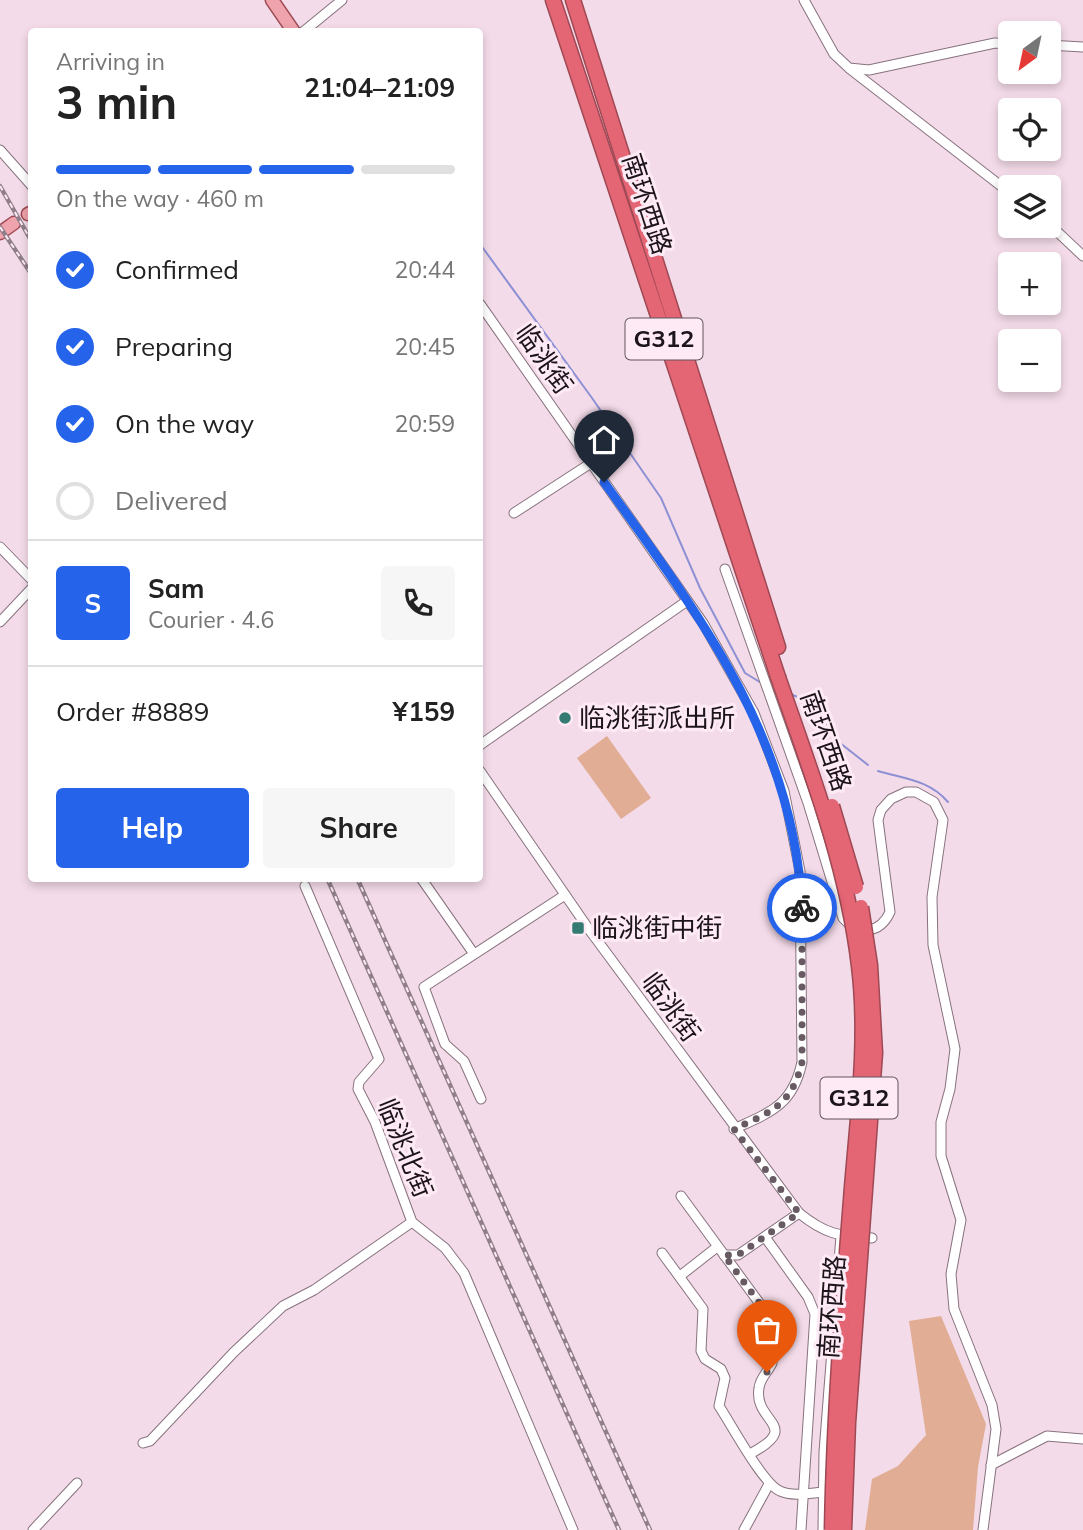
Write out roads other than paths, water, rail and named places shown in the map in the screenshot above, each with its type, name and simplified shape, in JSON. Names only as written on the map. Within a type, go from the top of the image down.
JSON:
[{"type":"highway","name":"南环西路","points":[[554,0],[667,324],[783,677],[850,900],[860,969],[863,1052],[834,1422],[832,1530]]},
{"type":"highway","name":"南环西路","points":[[573,0],[588,40],[667,324]]},
{"type":"highway","name":"南环西路","points":[[783,677],[842,834],[859,898],[870,965],[875,1053],[848,1423],[844,1530]]},
{"type":"main road","points":[[272,0],[290,28]]},
{"type":"main road","points":[[0,233],[14,223]]},
{"type":"street","points":[[308,28],[342,0]]},
{"type":"street","points":[[804,0],[834,54],[998,184]]},
{"type":"street","points":[[849,68],[869,69],[998,43]]},
{"type":"street","points":[[1061,46],[1083,47]]},
{"type":"street","points":[[0,150],[28,182]]},
{"type":"street","points":[[1061,235],[1083,256]]},
{"type":"street","name":"临洮街","points":[[483,316],[591,463],[687,601],[754,713],[784,791],[800,871],[802,1049],[798,1082],[787,1099],[771,1112],[734,1129]]},
{"type":"street","points":[[514,513],[591,463]]},
{"type":"street","points":[[0,547],[28,576]]},
{"type":"street","points":[[725,569],[777,712],[843,918],[848,925],[856,929],[873,930],[886,920],[890,912],[878,830],[881,810],[887,802],[905,792],[916,792],[934,802],[943,820],[932,897],[933,945],[955,1049],[950,1089],[941,1122],[942,1156],[961,1220],[951,1274],[954,1309],[992,1405],[996,1429],[983,1530]]},
{"type":"street","points":[[0,622],[28,592]]},
{"type":"street","points":[[483,743],[687,601]]},
{"type":"street","name":"临洮街","points":[[483,775],[565,895],[734,1129],[799,1213],[820,1230],[841,1236]]},
{"type":"street","points":[[424,882],[474,954]]},
{"type":"street","name":"临洮北街","points":[[305,886],[379,1059],[359,1082],[358,1089],[375,1122],[412,1222],[445,1248],[464,1273],[573,1530]]},
{"type":"street","points":[[481,1099],[464,1061],[445,1044],[424,987],[565,895]]},
{"type":"street","points":[[681,1196],[763,1308],[768,1320],[763,1338],[772,1363],[761,1379],[759,1398],[774,1424],[775,1434],[770,1444],[750,1454]]},
{"type":"street","points":[[724,1255],[738,1255],[799,1213]]},
{"type":"street","points":[[143,1443],[150,1441],[234,1352],[283,1306],[314,1290],[412,1222]]},
{"type":"street","points":[[824,1530],[825,1438],[841,1236],[872,1238]]},
{"type":"street","points":[[765,1237],[808,1297],[815,1314],[801,1530]]},
{"type":"street","points":[[680,1276],[717,1247]]},
{"type":"street","points":[[662,1253],[703,1309],[701,1351],[723,1373],[719,1406],[769,1484],[781,1492],[824,1492]]},
{"type":"street","points":[[991,1465],[1047,1436],[1083,1439]]},
{"type":"street","points":[[33,1530],[77,1483]]},
{"type":"street","points":[[744,1530],[769,1484]]},
{"type":"waterway","points":[[483,248],[661,498],[700,588],[745,673],[763,684]]},
{"type":"waterway","points":[[791,694],[814,705],[835,739],[868,765]]},
{"type":"waterway","points":[[878,771],[925,785],[948,802]]},
{"type":"railway","points":[[0,186],[28,235]]},
{"type":"railway","points":[[0,227],[28,269]]},
{"type":"railway","points":[[329,882],[619,1530]]},
{"type":"railway","points":[[359,882],[650,1530]]},
{"type":"place","name":"临洮街派出所","points":[[565,718]]},
{"type":"place","name":"临洮街中街","points":[[578,928]]}]
